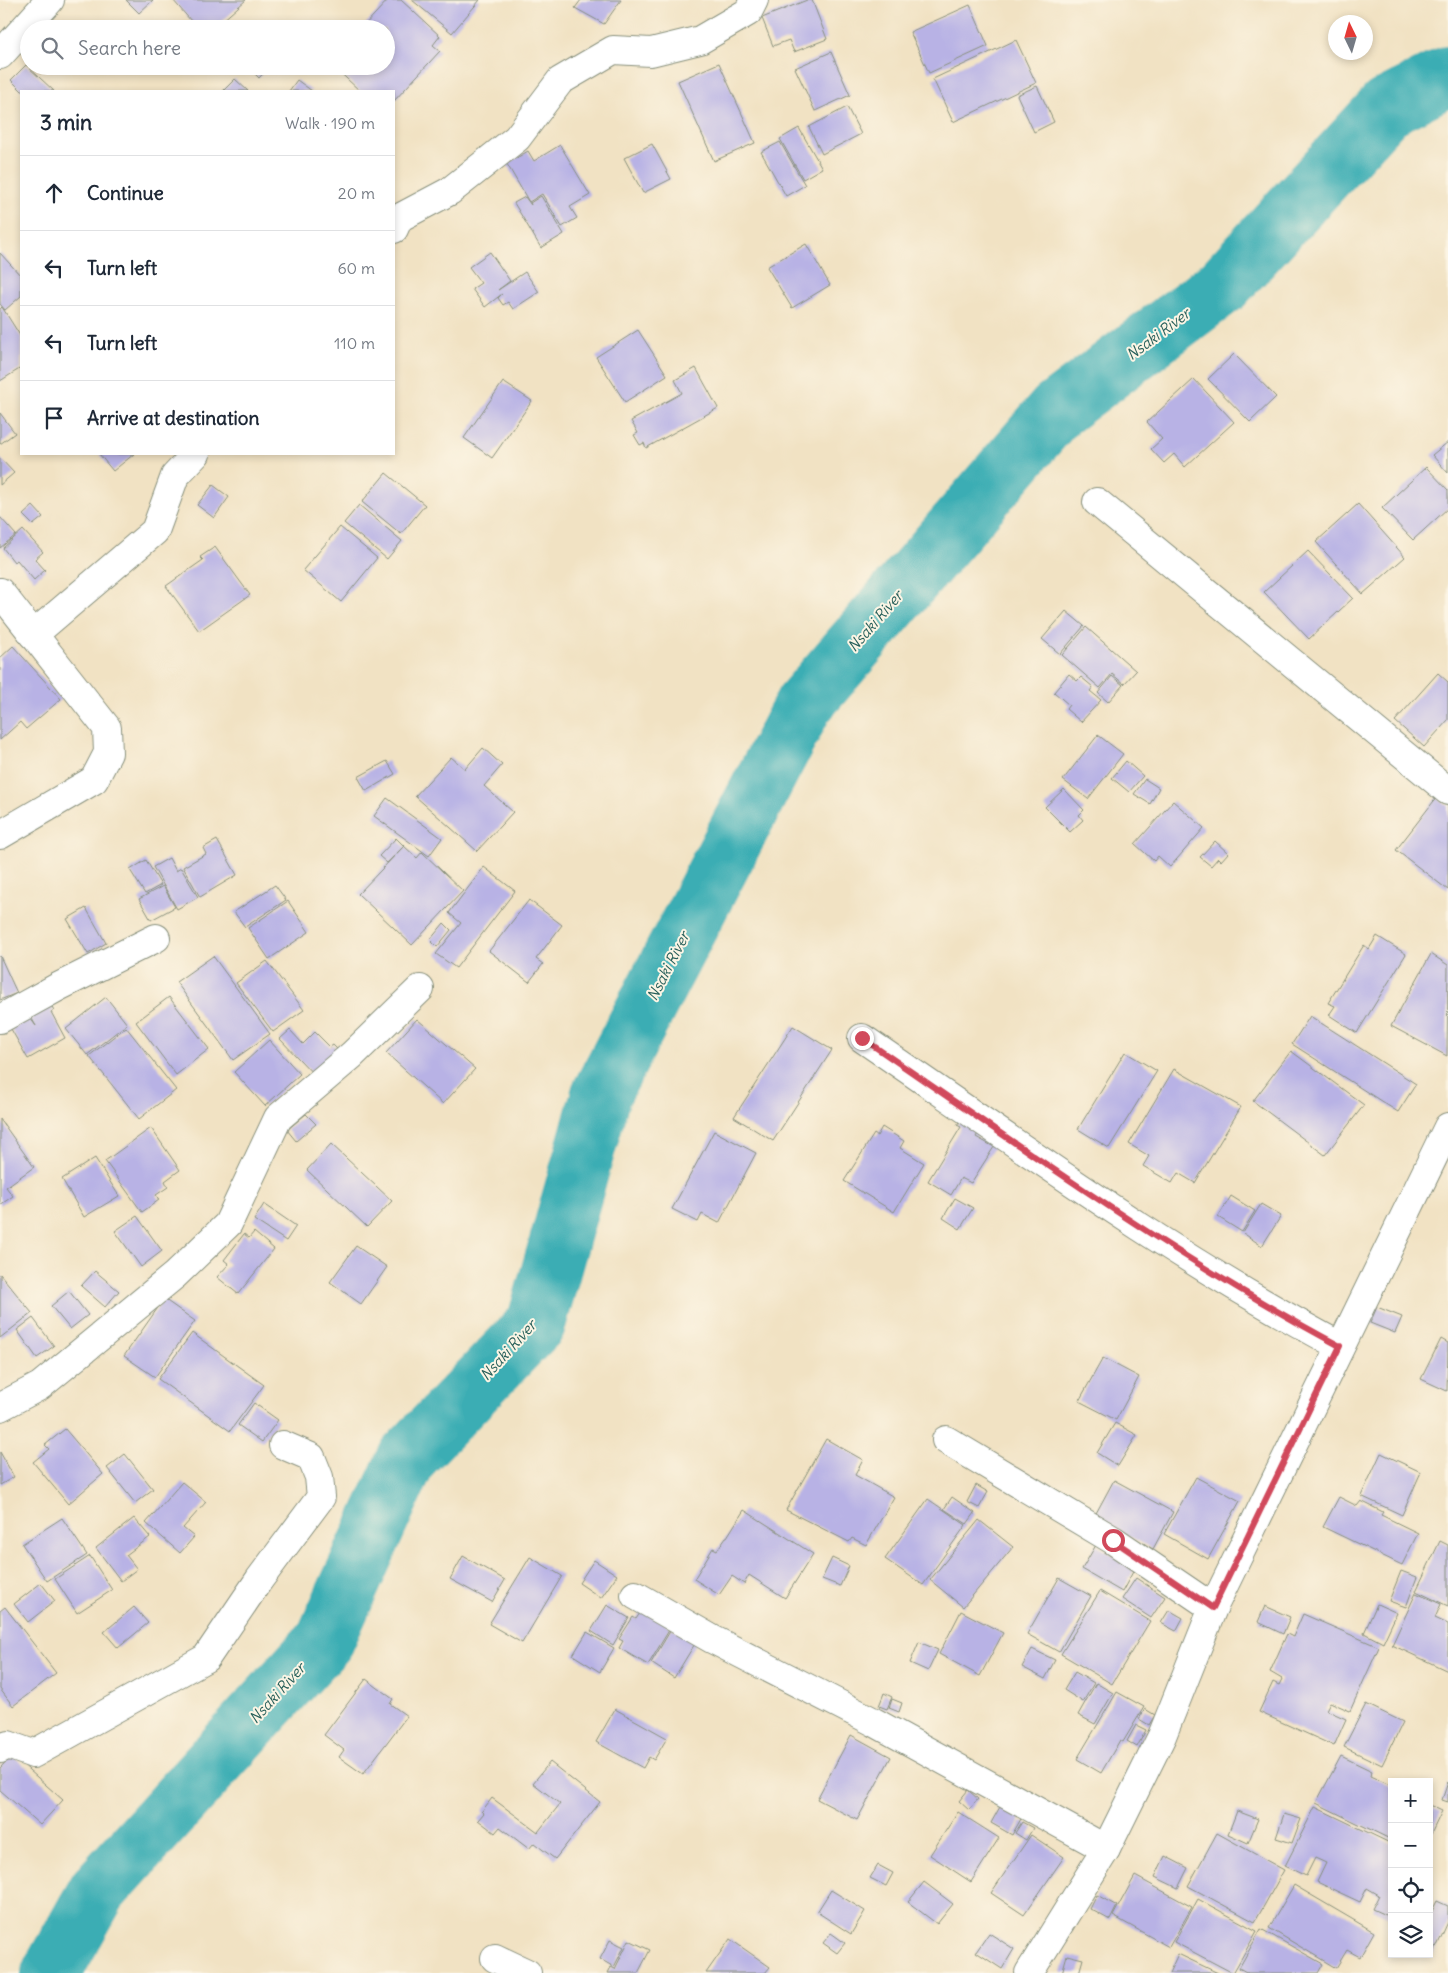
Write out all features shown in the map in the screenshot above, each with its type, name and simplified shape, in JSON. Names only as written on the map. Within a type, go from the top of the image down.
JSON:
[{"type":"street","points":[[32,20],[50,0]]},
{"type":"street","points":[[395,228],[399,218],[450,191],[517,138],[560,81],[613,50],[651,52],[700,40],[748,12],[754,0]]},
{"type":"street","points":[[0,55],[20,33]]},
{"type":"street","points":[[34,635],[155,531],[175,476],[195,455]]},
{"type":"street","points":[[1097,502],[1448,791]]},
{"type":"street","points":[[0,592],[107,728],[108,753],[94,780],[0,835]]},
{"type":"street","points":[[0,1019],[58,987],[156,938]]},
{"type":"street","points":[[0,1407],[40,1386],[175,1275],[228,1224],[278,1118],[352,1055],[420,989]]},
{"type":"street","points":[[862,1038],[1142,1230],[1290,1319],[1340,1346]]},
{"type":"street","points":[[1028,1973],[1106,1849],[1162,1736],[1213,1608],[1448,1127]]},
{"type":"street","points":[[946,1440],[1113,1540],[1213,1608]]},
{"type":"street","points":[[0,1749],[8,1744],[33,1754],[206,1658],[259,1580],[320,1496],[319,1477],[311,1458],[283,1445]]},
{"type":"street","points":[[635,1595],[712,1639],[874,1722],[1106,1849]]},
{"type":"street","points":[[495,1958],[527,1973]]},
{"type":"building","points":[[126,0],[153,0],[139,13]]},
{"type":"building","points":[[173,0],[246,0],[223,20],[190,20]]},
{"type":"building","points":[[388,0],[401,0],[440,36],[433,45],[440,51],[395,100],[395,90],[359,90],[343,75],[395,75],[395,20],[369,20]]},
{"type":"building","points":[[412,0],[480,0],[452,33]]},
{"type":"building","points":[[581,0],[621,0],[604,24],[575,8]]},
{"type":"building","points":[[807,0],[812,0],[827,39],[794,52],[789,40],[773,46],[762,18]]},
{"type":"building","points":[[970,5],[988,46],[929,73],[910,32]]},
{"type":"building","points":[[1016,40],[1036,83],[953,122],[933,79]]},
{"type":"building","points":[[831,52],[850,95],[815,111],[795,68]]},
{"type":"building","points":[[719,63],[755,143],[714,161],[678,81]]},
{"type":"building","points":[[20,71],[20,75],[37,75],[53,90],[21,90],[11,80]]},
{"type":"building","points":[[235,79],[247,90],[224,90]]},
{"type":"building","points":[[297,80],[311,90],[290,90]]},
{"type":"building","points":[[1037,86],[1054,122],[1034,132],[1017,95]]},
{"type":"building","points":[[847,107],[861,134],[822,154],[809,127]]},
{"type":"building","points":[[799,128],[822,168],[803,179],[780,139]]},
{"type":"building","points":[[780,142],[805,185],[786,196],[761,152]]},
{"type":"building","points":[[652,144],[671,179],[643,193],[624,158]]},
{"type":"building","points":[[560,145],[590,195],[570,207],[577,218],[562,227],[542,194],[529,202],[507,164],[528,151],[534,161]]},
{"type":"building","points":[[541,196],[564,234],[541,248],[514,203],[525,197],[531,205],[530,203]]},
{"type":"building","points":[[806,244],[830,285],[792,308],[767,267]]},
{"type":"building","points":[[490,252],[510,281],[498,290],[525,272],[539,292],[513,309],[508,302],[503,305],[498,298],[502,294],[485,307],[472,289],[481,283],[469,267]]},
{"type":"building","points":[[0,253],[20,275],[20,297],[5,310],[0,304]]},
{"type":"building","points":[[2,307],[20,335],[20,369],[0,381],[0,309]]},
{"type":"building","points":[[638,330],[667,375],[625,402],[596,357]]},
{"type":"building","points":[[1234,354],[1276,397],[1250,422],[1208,379]]},
{"type":"building","points":[[696,368],[718,408],[646,448],[644,443],[640,445],[634,435],[638,433],[631,421],[682,393],[675,380]]},
{"type":"building","points":[[1194,379],[1234,422],[1185,467],[1174,454],[1164,463],[1151,449],[1162,439],[1147,422]]},
{"type":"building","points":[[503,382],[532,401],[492,458],[464,438]]},
{"type":"building","points":[[0,413],[15,433],[0,444]]},
{"type":"building","points":[[1448,442],[1448,473],[1432,455]]},
{"type":"building","points":[[100,455],[133,455],[113,471]]},
{"type":"building","points":[[0,458],[14,473],[0,485]]},
{"type":"building","points":[[1426,467],[1448,490],[1448,508],[1413,540],[1382,508]]},
{"type":"building","points":[[386,473],[425,505],[401,534],[362,502]]},
{"type":"building","points":[[213,485],[229,497],[214,518],[197,505]]},
{"type":"building","points":[[1358,504],[1405,557],[1363,594],[1316,542]]},
{"type":"building","points":[[359,505],[402,541],[387,559],[344,523]]},
{"type":"building","points":[[33,506],[43,517],[33,525],[23,515]]},
{"type":"building","points":[[0,517],[16,535],[0,548]]},
{"type":"building","points":[[340,527],[377,558],[341,602],[303,570]]},
{"type":"building","points":[[23,530],[43,552],[35,559],[45,570],[34,580],[17,560],[14,562],[3,548]]},
{"type":"building","points":[[215,547],[250,595],[199,631],[166,586],[203,560],[200,557]]},
{"type":"building","points":[[1308,551],[1353,598],[1309,639],[1264,592]]},
{"type":"building","points":[[1066,611],[1084,626],[1060,654],[1042,639]]},
{"type":"building","points":[[1086,627],[1136,671],[1124,684],[1112,674],[1100,688],[1062,655]]},
{"type":"building","points":[[13,646],[61,699],[26,729],[20,722],[0,740],[0,658]]},
{"type":"building","points":[[1438,673],[1448,682],[1448,720],[1424,747],[1395,721]]},
{"type":"building","points":[[1069,674],[1077,681],[1081,677],[1093,687],[1090,691],[1101,700],[1081,722],[1066,709],[1069,705],[1054,692]]},
{"type":"building","points":[[1112,676],[1123,685],[1108,702],[1098,693]]},
{"type":"building","points":[[1098,735],[1123,754],[1088,799],[1063,780]]},
{"type":"building","points":[[483,748],[502,765],[484,786],[513,812],[477,851],[415,796],[451,757],[465,769]]},
{"type":"building","points":[[387,761],[395,774],[366,791],[358,777]]},
{"type":"building","points":[[1126,761],[1143,776],[1129,792],[1112,778]]},
{"type":"building","points":[[1145,779],[1159,788],[1150,804],[1134,794]]},
{"type":"building","points":[[1064,789],[1084,810],[1079,815],[1083,820],[1070,832],[1045,807]]},
{"type":"building","points":[[1437,797],[1448,806],[1448,890],[1396,850]]},
{"type":"building","points":[[387,798],[442,838],[429,856],[374,816]]},
{"type":"building","points":[[1173,801],[1204,828],[1170,867],[1158,856],[1154,861],[1135,844]]},
{"type":"building","points":[[396,838],[404,846],[387,863],[379,856]]},
{"type":"building","points":[[217,840],[237,875],[200,897],[183,867],[206,854],[203,848]]},
{"type":"building","points":[[1215,841],[1228,853],[1221,861],[1218,858],[1211,866],[1200,857]]},
{"type":"building","points":[[404,846],[417,858],[422,852],[463,891],[412,945],[358,894]]},
{"type":"building","points":[[169,858],[176,871],[181,868],[198,897],[177,909],[153,867]]},
{"type":"building","points":[[146,860],[161,885],[145,894],[130,870]]},
{"type":"building","points":[[484,867],[515,891],[456,968],[436,954],[461,923],[449,913]]},
{"type":"building","points":[[275,885],[286,900],[245,927],[234,912]]},
{"type":"building","points":[[163,886],[175,907],[151,920],[139,899]]},
{"type":"building","points":[[529,900],[562,925],[536,959],[543,964],[529,982],[489,951]]},
{"type":"building","points":[[288,901],[309,932],[269,959],[248,928]]},
{"type":"building","points":[[86,908],[106,943],[88,954],[67,919]]},
{"type":"building","points":[[444,923],[451,930],[437,947],[430,940]]},
{"type":"building","points":[[1377,936],[1406,954],[1357,1033],[1329,1015],[1335,1006],[1328,1003],[1364,945],[1369,949]]},
{"type":"building","points":[[1431,954],[1448,965],[1447,1056],[1391,1026]]},
{"type":"building","points":[[0,956],[17,993],[0,1000]]},
{"type":"building","points":[[213,956],[270,1034],[233,1060],[176,982]]},
{"type":"building","points":[[267,961],[304,1010],[273,1032],[236,983]]},
{"type":"building","points":[[106,997],[127,1024],[87,1055],[66,1029]]},
{"type":"building","points":[[169,997],[209,1049],[176,1075],[136,1022]]},
{"type":"building","points":[[48,1001],[54,1010],[51,1012],[65,1038],[28,1059],[11,1029],[30,1018],[36,1026],[28,1012]]},
{"type":"building","points":[[1310,1016],[1416,1084],[1398,1112],[1292,1044]]},
{"type":"building","points":[[417,1019],[475,1069],[443,1104],[386,1053]]},
{"type":"building","points":[[793,1026],[832,1050],[773,1141],[734,1117]]},
{"type":"building","points":[[126,1027],[176,1090],[139,1119],[89,1056]]},
{"type":"building","points":[[290,1030],[303,1044],[315,1032],[330,1047],[333,1045],[342,1054],[317,1078],[280,1039]]},
{"type":"building","points":[[269,1040],[300,1074],[265,1106],[234,1072]]},
{"type":"building","points":[[1291,1051],[1364,1105],[1325,1155],[1253,1101]]},
{"type":"building","points":[[1125,1052],[1157,1071],[1109,1148],[1078,1129]]},
{"type":"building","points":[[1174,1069],[1241,1107],[1195,1183],[1178,1173],[1172,1183],[1143,1166],[1149,1156],[1129,1144]]},
{"type":"building","points":[[306,1114],[316,1124],[296,1141],[287,1130]]},
{"type":"building","points":[[964,1114],[983,1125],[976,1137],[994,1147],[971,1183],[961,1178],[951,1195],[928,1181],[961,1127],[957,1125]]},
{"type":"building","points":[[0,1119],[34,1167],[6,1187],[13,1196],[0,1205]]},
{"type":"building","points":[[882,1127],[904,1141],[900,1148],[924,1163],[894,1212],[844,1181],[874,1134],[877,1136]]},
{"type":"building","points":[[151,1128],[180,1170],[165,1181],[168,1187],[156,1195],[159,1200],[142,1212],[105,1161]]},
{"type":"building","points":[[714,1131],[756,1153],[719,1223],[702,1214],[698,1222],[672,1209]]},
{"type":"building","points":[[331,1144],[392,1201],[367,1227],[307,1170]]},
{"type":"building","points":[[95,1158],[119,1196],[84,1217],[62,1179]]},
{"type":"building","points":[[1231,1196],[1255,1211],[1242,1232],[1218,1217]]},
{"type":"building","points":[[955,1198],[973,1208],[960,1229],[943,1218]]},
{"type":"building","points":[[264,1204],[296,1226],[286,1241],[254,1220]]},
{"type":"building","points":[[1261,1204],[1281,1216],[1262,1246],[1243,1233]]},
{"type":"building","points":[[137,1216],[162,1251],[141,1267],[115,1231]]},
{"type":"building","points":[[254,1232],[274,1249],[238,1294],[217,1277],[229,1264],[224,1260],[244,1234],[249,1238]]},
{"type":"building","points":[[356,1246],[387,1267],[361,1304],[330,1282]]},
{"type":"building","points":[[95,1271],[119,1291],[105,1307],[81,1286]]},
{"type":"building","points":[[0,1274],[32,1313],[0,1338]]},
{"type":"building","points":[[69,1291],[88,1315],[70,1329],[51,1306]]},
{"type":"building","points":[[164,1299],[195,1321],[155,1377],[124,1356]]},
{"type":"building","points":[[1377,1307],[1402,1317],[1395,1333],[1370,1323]]},
{"type":"building","points":[[33,1318],[54,1346],[37,1358],[17,1330]]},
{"type":"building","points":[[192,1333],[264,1385],[230,1431],[158,1379]]},
{"type":"building","points":[[1441,1339],[1448,1343],[1447,1391],[1421,1379]]},
{"type":"building","points":[[1103,1358],[1139,1377],[1116,1420],[1079,1401]]},
{"type":"building","points":[[254,1403],[278,1420],[262,1442],[238,1425]]},
{"type":"building","points":[[1115,1423],[1137,1435],[1118,1466],[1097,1453]]},
{"type":"building","points":[[65,1429],[103,1474],[68,1504],[33,1462],[49,1449],[45,1445]]},
{"type":"building","points":[[826,1439],[863,1460],[855,1475],[894,1497],[866,1545],[852,1538],[849,1542],[786,1510]]},
{"type":"building","points":[[0,1452],[14,1477],[0,1485]]},
{"type":"building","points":[[1381,1453],[1421,1472],[1402,1515],[1361,1496]]},
{"type":"building","points":[[125,1454],[153,1489],[135,1503],[107,1468]]},
{"type":"building","points":[[1196,1477],[1240,1501],[1208,1559],[1164,1534]]},
{"type":"building","points":[[1114,1480],[1173,1512],[1153,1549],[1094,1517]]},
{"type":"building","points":[[182,1482],[206,1502],[183,1528],[194,1537],[180,1553],[146,1523]]},
{"type":"building","points":[[976,1485],[988,1492],[979,1508],[967,1502]]},
{"type":"building","points":[[952,1497],[975,1513],[967,1524],[944,1509]]},
{"type":"building","points":[[1339,1497],[1357,1506],[1361,1501],[1383,1512],[1381,1515],[1418,1533],[1402,1565],[1323,1527]]},
{"type":"building","points":[[928,1499],[966,1525],[923,1585],[885,1559]]},
{"type":"building","points":[[744,1510],[813,1554],[785,1598],[749,1575],[744,1584],[732,1576],[719,1595],[694,1579],[713,1548],[717,1550]]},
{"type":"building","points":[[62,1518],[87,1555],[47,1581],[22,1544]]},
{"type":"building","points":[[134,1518],[150,1537],[126,1555],[137,1569],[121,1581],[96,1548]]},
{"type":"building","points":[[979,1520],[1013,1547],[963,1607],[930,1580]]},
{"type":"building","points":[[1440,1541],[1448,1545],[1448,1606],[1416,1591]]},
{"type":"building","points":[[1096,1545],[1135,1568],[1122,1592],[1082,1569]]},
{"type":"building","points":[[90,1556],[112,1590],[77,1613],[55,1579]]},
{"type":"building","points":[[463,1556],[505,1580],[492,1602],[450,1579]]},
{"type":"building","points":[[530,1557],[562,1576],[522,1643],[489,1624]]},
{"type":"building","points":[[832,1558],[849,1566],[840,1586],[822,1579]]},
{"type":"building","points":[[594,1560],[617,1575],[601,1598],[579,1583]]},
{"type":"building","points":[[1401,1571],[1417,1577],[1406,1607],[1389,1601]]},
{"type":"building","points":[[1059,1578],[1091,1596],[1059,1652],[1027,1634]]},
{"type":"building","points":[[1136,1578],[1165,1597],[1151,1618],[1122,1599]]},
{"type":"building","points":[[41,1583],[55,1601],[28,1622],[14,1604]]},
{"type":"building","points":[[1100,1591],[1150,1621],[1112,1684],[1061,1654]]},
{"type":"building","points":[[1416,1593],[1441,1604],[1435,1618],[1448,1624],[1448,1671],[1392,1645]]},
{"type":"building","points":[[1377,1604],[1397,1613],[1383,1643],[1364,1633]]},
{"type":"building","points":[[607,1605],[629,1618],[613,1645],[591,1631]]},
{"type":"building","points":[[1265,1606],[1290,1617],[1283,1634],[1258,1622]]},
{"type":"building","points":[[5,1607],[56,1673],[13,1706],[0,1689],[0,1611]]},
{"type":"building","points":[[134,1607],[148,1623],[118,1648],[104,1632]]},
{"type":"building","points":[[642,1610],[671,1627],[648,1665],[619,1648],[623,1641],[619,1639],[633,1617],[636,1619]]},
{"type":"building","points":[[1169,1610],[1183,1618],[1176,1631],[1161,1623]]},
{"type":"building","points":[[961,1611],[1003,1633],[980,1676],[939,1654]]},
{"type":"building","points":[[1303,1614],[1379,1647],[1350,1711],[1330,1702],[1326,1710],[1346,1719],[1334,1746],[1259,1712],[1273,1682],[1279,1685],[1282,1679],[1270,1672],[1287,1634],[1293,1637]]},
{"type":"building","points":[[672,1628],[696,1642],[674,1678],[651,1663]]},
{"type":"building","points":[[587,1632],[614,1648],[600,1672],[573,1655]]},
{"type":"building","points":[[919,1642],[938,1650],[928,1671],[910,1663]]},
{"type":"building","points":[[1032,1649],[1055,1660],[1045,1679],[1022,1667]]},
{"type":"building","points":[[1075,1672],[1094,1683],[1083,1702],[1064,1690]]},
{"type":"building","points":[[366,1679],[393,1699],[390,1704],[407,1716],[363,1774],[339,1757],[344,1750],[324,1735]]},
{"type":"building","points":[[1096,1683],[1113,1693],[1095,1724],[1078,1715]]},
{"type":"building","points":[[1117,1692],[1144,1707],[1123,1742],[1120,1740],[1101,1773],[1077,1759]]},
{"type":"building","points":[[884,1693],[892,1697],[887,1709],[879,1706]]},
{"type":"building","points":[[892,1699],[902,1703],[899,1712],[889,1708]]},
{"type":"building","points":[[1366,1704],[1403,1722],[1382,1765],[1344,1747]]},
{"type":"building","points":[[615,1709],[667,1738],[654,1760],[649,1757],[643,1768],[596,1742]]},
{"type":"building","points":[[1145,1709],[1155,1715],[1149,1725],[1139,1719]]},
{"type":"building","points":[[1136,1725],[1146,1730],[1137,1747],[1127,1741]]},
{"type":"building","points":[[851,1735],[891,1757],[857,1820],[817,1799]]},
{"type":"building","points":[[12,1755],[63,1800],[40,1825],[0,1790],[0,1768]]},
{"type":"building","points":[[1341,1756],[1372,1771],[1370,1776],[1388,1784],[1388,1838],[1316,1803]]},
{"type":"building","points":[[550,1762],[600,1802],[555,1859],[534,1843],[529,1849],[500,1827],[495,1833],[478,1820],[492,1798],[538,1832],[560,1804],[533,1783]]},
{"type":"building","points":[[1448,1782],[1448,1802],[1442,1800]]},
{"type":"building","points":[[968,1790],[978,1799],[969,1810],[959,1801]]},
{"type":"building","points":[[1001,1805],[1022,1817],[1012,1835],[991,1823]]},
{"type":"building","points":[[1315,1807],[1388,1842],[1388,1916],[1372,1909],[1379,1895],[1367,1888],[1360,1902],[1317,1882],[1326,1863],[1315,1858],[1306,1876],[1285,1866]]},
{"type":"building","points":[[1433,1807],[1442,1811],[1433,1830]]},
{"type":"building","points":[[1237,1811],[1258,1819],[1248,1843],[1228,1834]]},
{"type":"building","points":[[958,1812],[999,1838],[971,1882],[930,1855]]},
{"type":"building","points":[[1284,1814],[1301,1819],[1292,1843],[1276,1838]]},
{"type":"building","points":[[1022,1822],[1033,1828],[1026,1840],[1015,1833]]},
{"type":"building","points":[[1217,1833],[1284,1870],[1255,1922],[1188,1886]]},
{"type":"building","points":[[1031,1835],[1064,1857],[1024,1915],[991,1893]]},
{"type":"building","points":[[1165,1856],[1188,1868],[1178,1888],[1155,1877]]},
{"type":"building","points":[[878,1865],[893,1873],[886,1886],[870,1878]]},
{"type":"building","points":[[1135,1876],[1192,1907],[1169,1947],[1113,1916]]},
{"type":"building","points":[[924,1882],[953,1904],[937,1924],[908,1902]]},
{"type":"building","points":[[1294,1885],[1374,1932],[1360,1957],[1347,1950],[1336,1968],[1269,1928]]},
{"type":"building","points":[[831,1890],[865,1911],[851,1934],[817,1912]]},
{"type":"building","points":[[1097,1895],[1117,1906],[1110,1920],[1090,1909]]},
{"type":"building","points":[[1198,1899],[1257,1931],[1233,1973],[1174,1942]]},
{"type":"building","points":[[1437,1901],[1448,1906],[1448,1922],[1433,1955],[1433,1913]]},
{"type":"building","points":[[1261,1929],[1323,1964],[1318,1973],[1248,1973],[1239,1968]]},
{"type":"building","points":[[831,1933],[845,1943],[837,1953],[823,1943]]},
{"type":"building","points":[[989,1933],[1014,1949],[1002,1969],[976,1952]]},
{"type":"building","points":[[730,1939],[770,1967],[765,1973],[706,1973]]},
{"type":"building","points":[[610,1940],[624,1947],[614,1967],[600,1959]]},
{"type":"building","points":[[629,1940],[650,1950],[638,1973],[608,1973],[611,1967],[615,1969]]},
{"type":"building","points":[[1178,1954],[1218,1973],[1169,1973]]},
{"type":"building","points":[[1067,1955],[1083,1959],[1079,1973],[1062,1973]]},
{"type":"waterway","name":"Nsaki River","points":[[51,1973],[98,1890],[325,1640],[407,1458],[536,1324],[601,1094],[804,704],[1056,411],[1223,285],[1386,108],[1448,76]]},
{"type":"route","points":[[862,1038],[1142,1230],[1290,1319],[1340,1346],[1213,1608],[1113,1540]]}]
